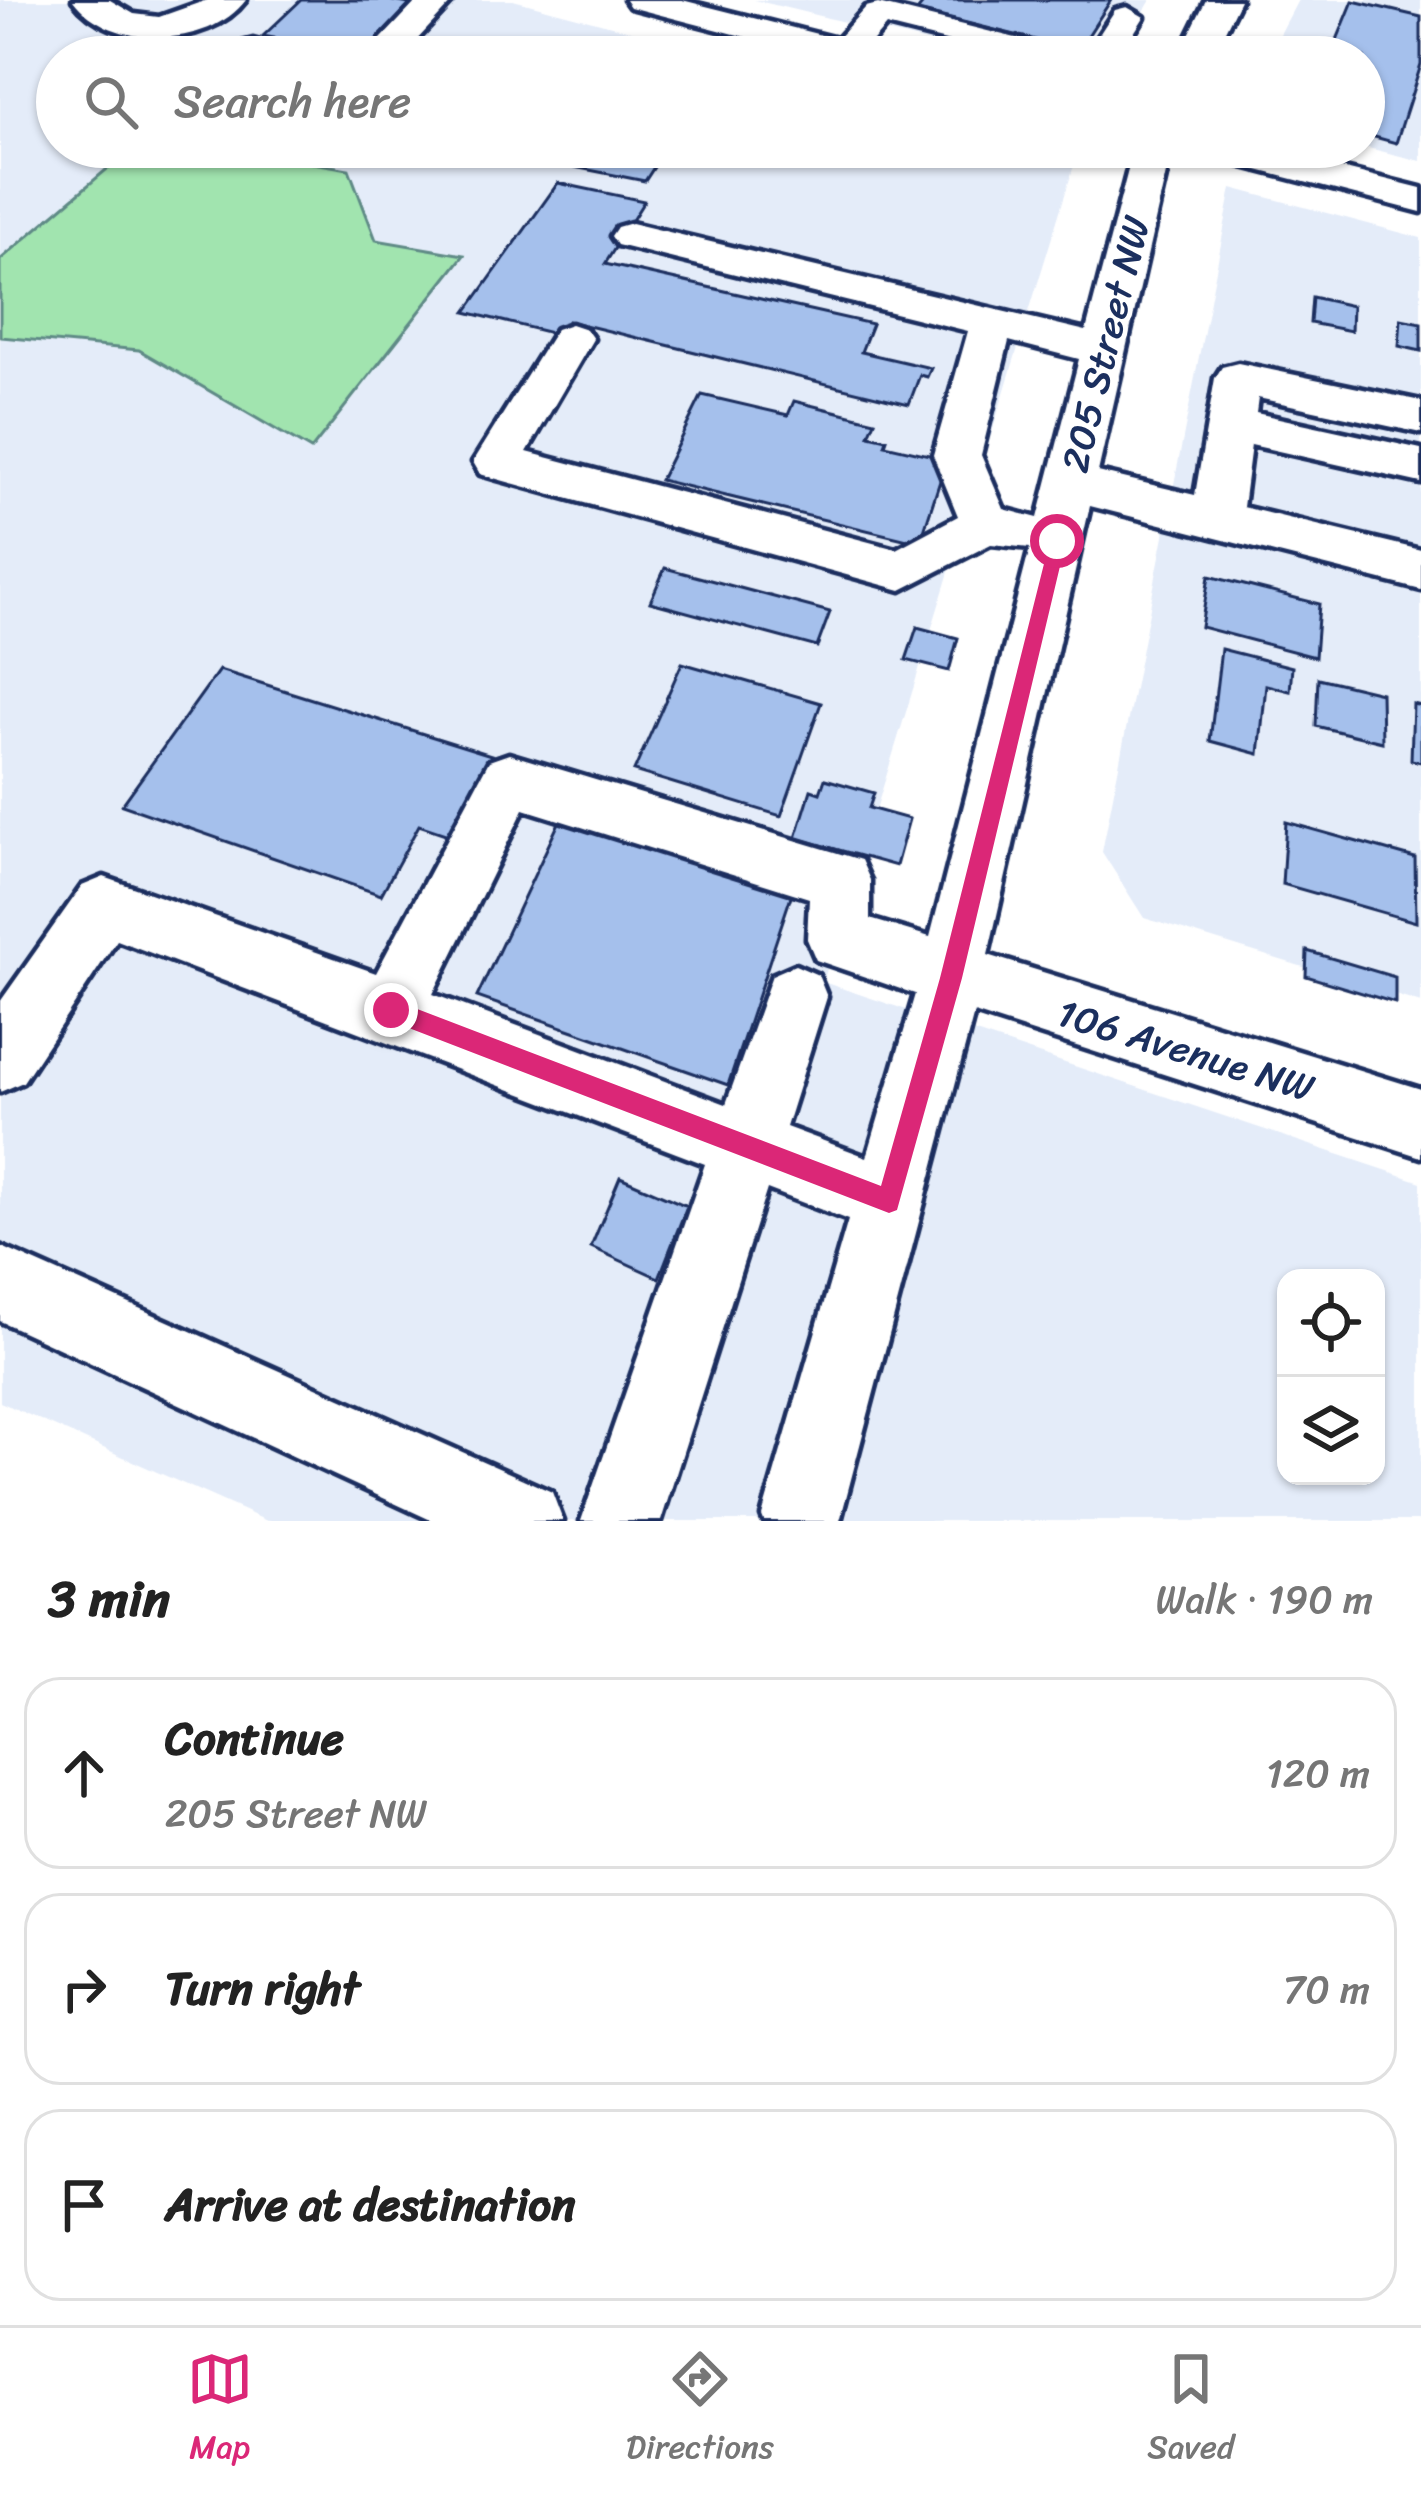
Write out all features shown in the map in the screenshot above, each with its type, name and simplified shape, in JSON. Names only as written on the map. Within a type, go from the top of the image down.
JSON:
[{"type":"street","points":[[90,0],[102,13],[167,28],[204,18],[229,0]]},
{"type":"street","points":[[401,36],[436,0]]},
{"type":"street","points":[[642,0],[784,36]]},
{"type":"street","points":[[1205,36],[1223,0]]},
{"type":"street","points":[[866,36],[884,7],[981,36]]},
{"type":"street","points":[[1115,36],[1127,17]]},
{"type":"street","name":"205 Street NW","points":[[802,1516],[951,978],[1148,168]]},
{"type":"street","points":[[1296,168],[1421,200]]},
{"type":"street","points":[[631,236],[1104,350]]},
{"type":"street","points":[[986,524],[957,454],[992,323]]},
{"type":"street","points":[[572,339],[497,462],[901,570],[986,524],[1057,541]]},
{"type":"street","points":[[1216,520],[1238,378],[1421,418]]},
{"type":"street","points":[[1231,424],[1421,466]]},
{"type":"street","points":[[1071,483],[1421,570]]},
{"type":"street","name":"106 Avenue NW","points":[[391,1010],[508,779],[840,880],[838,939],[1421,1123]]},
{"type":"street","points":[[0,1059],[104,906],[391,1010],[889,1201]]},
{"type":"street","points":[[621,1521],[795,997]]},
{"type":"street","points":[[0,1283],[523,1521]]},
{"type":"shaded area","points":[[0,0],[513,0],[649,36],[36,36],[36,168],[1073,168],[823,982],[1421,1182],[1421,1521],[267,1521],[0,1402]]},
{"type":"shaded area","points":[[754,0],[1151,0],[1129,36],[902,36]]},
{"type":"shaded area","points":[[1298,0],[1421,0],[1421,161],[1385,152],[1385,36],[1279,36]]},
{"type":"shaded area","points":[[1232,188],[1421,238],[1421,1003],[1144,918],[1102,852]]},
{"type":"green space","points":[[108,168],[349,169],[376,240],[464,255],[311,450],[139,350],[0,337],[0,260]]},
{"type":"building","points":[[301,0],[388,0],[420,6],[391,36],[263,36]]},
{"type":"building","points":[[926,0],[1111,0],[1088,36],[1018,36],[917,11]]},
{"type":"building","points":[[1353,1],[1421,17],[1421,65],[1396,143],[1385,140],[1385,36],[1339,36]]},
{"type":"building","points":[[579,168],[653,168],[645,181]]},
{"type":"building","points":[[558,183],[644,201],[605,264],[872,324],[861,352],[931,368],[927,377],[920,375],[909,404],[568,321],[559,335],[466,312]]},
{"type":"building","points":[[1312,297],[1352,306],[1351,331],[1310,323]]},
{"type":"building","points":[[1401,319],[1421,323],[1421,351],[1399,346]]},
{"type":"building","points":[[702,395],[788,415],[794,401],[875,421],[869,435],[887,439],[885,445],[947,459],[920,543],[660,480]]},
{"type":"building","points":[[665,568],[830,612],[817,647],[650,602]]},
{"type":"building","points":[[1209,576],[1319,604],[1315,657],[1201,627]]},
{"type":"building","points":[[917,627],[958,638],[949,671],[906,660]]},
{"type":"building","points":[[1221,649],[1292,667],[1290,691],[1266,685],[1259,754],[1210,741]]},
{"type":"building","points":[[682,663],[821,703],[781,816],[634,771]]},
{"type":"building","points":[[219,670],[507,760],[466,841],[419,825],[381,895],[122,805]]},
{"type":"building","points":[[1318,678],[1381,693],[1382,742],[1316,726]]},
{"type":"building","points":[[1413,704],[1421,706],[1421,762],[1411,760]]},
{"type":"building","points":[[825,779],[874,793],[869,808],[909,819],[896,866],[796,838],[811,790],[820,793]]},
{"type":"building","points":[[563,814],[794,887],[728,1085],[477,997]]},
{"type":"building","points":[[1286,822],[1415,858],[1416,922],[1282,884]]},
{"type":"building","points":[[1307,951],[1395,977],[1395,1003],[1306,976]]},
{"type":"building","points":[[620,1177],[687,1206],[659,1278],[591,1247]]},
{"type":"route","points":[[391,1010],[889,1201],[951,978],[1057,541]]}]
